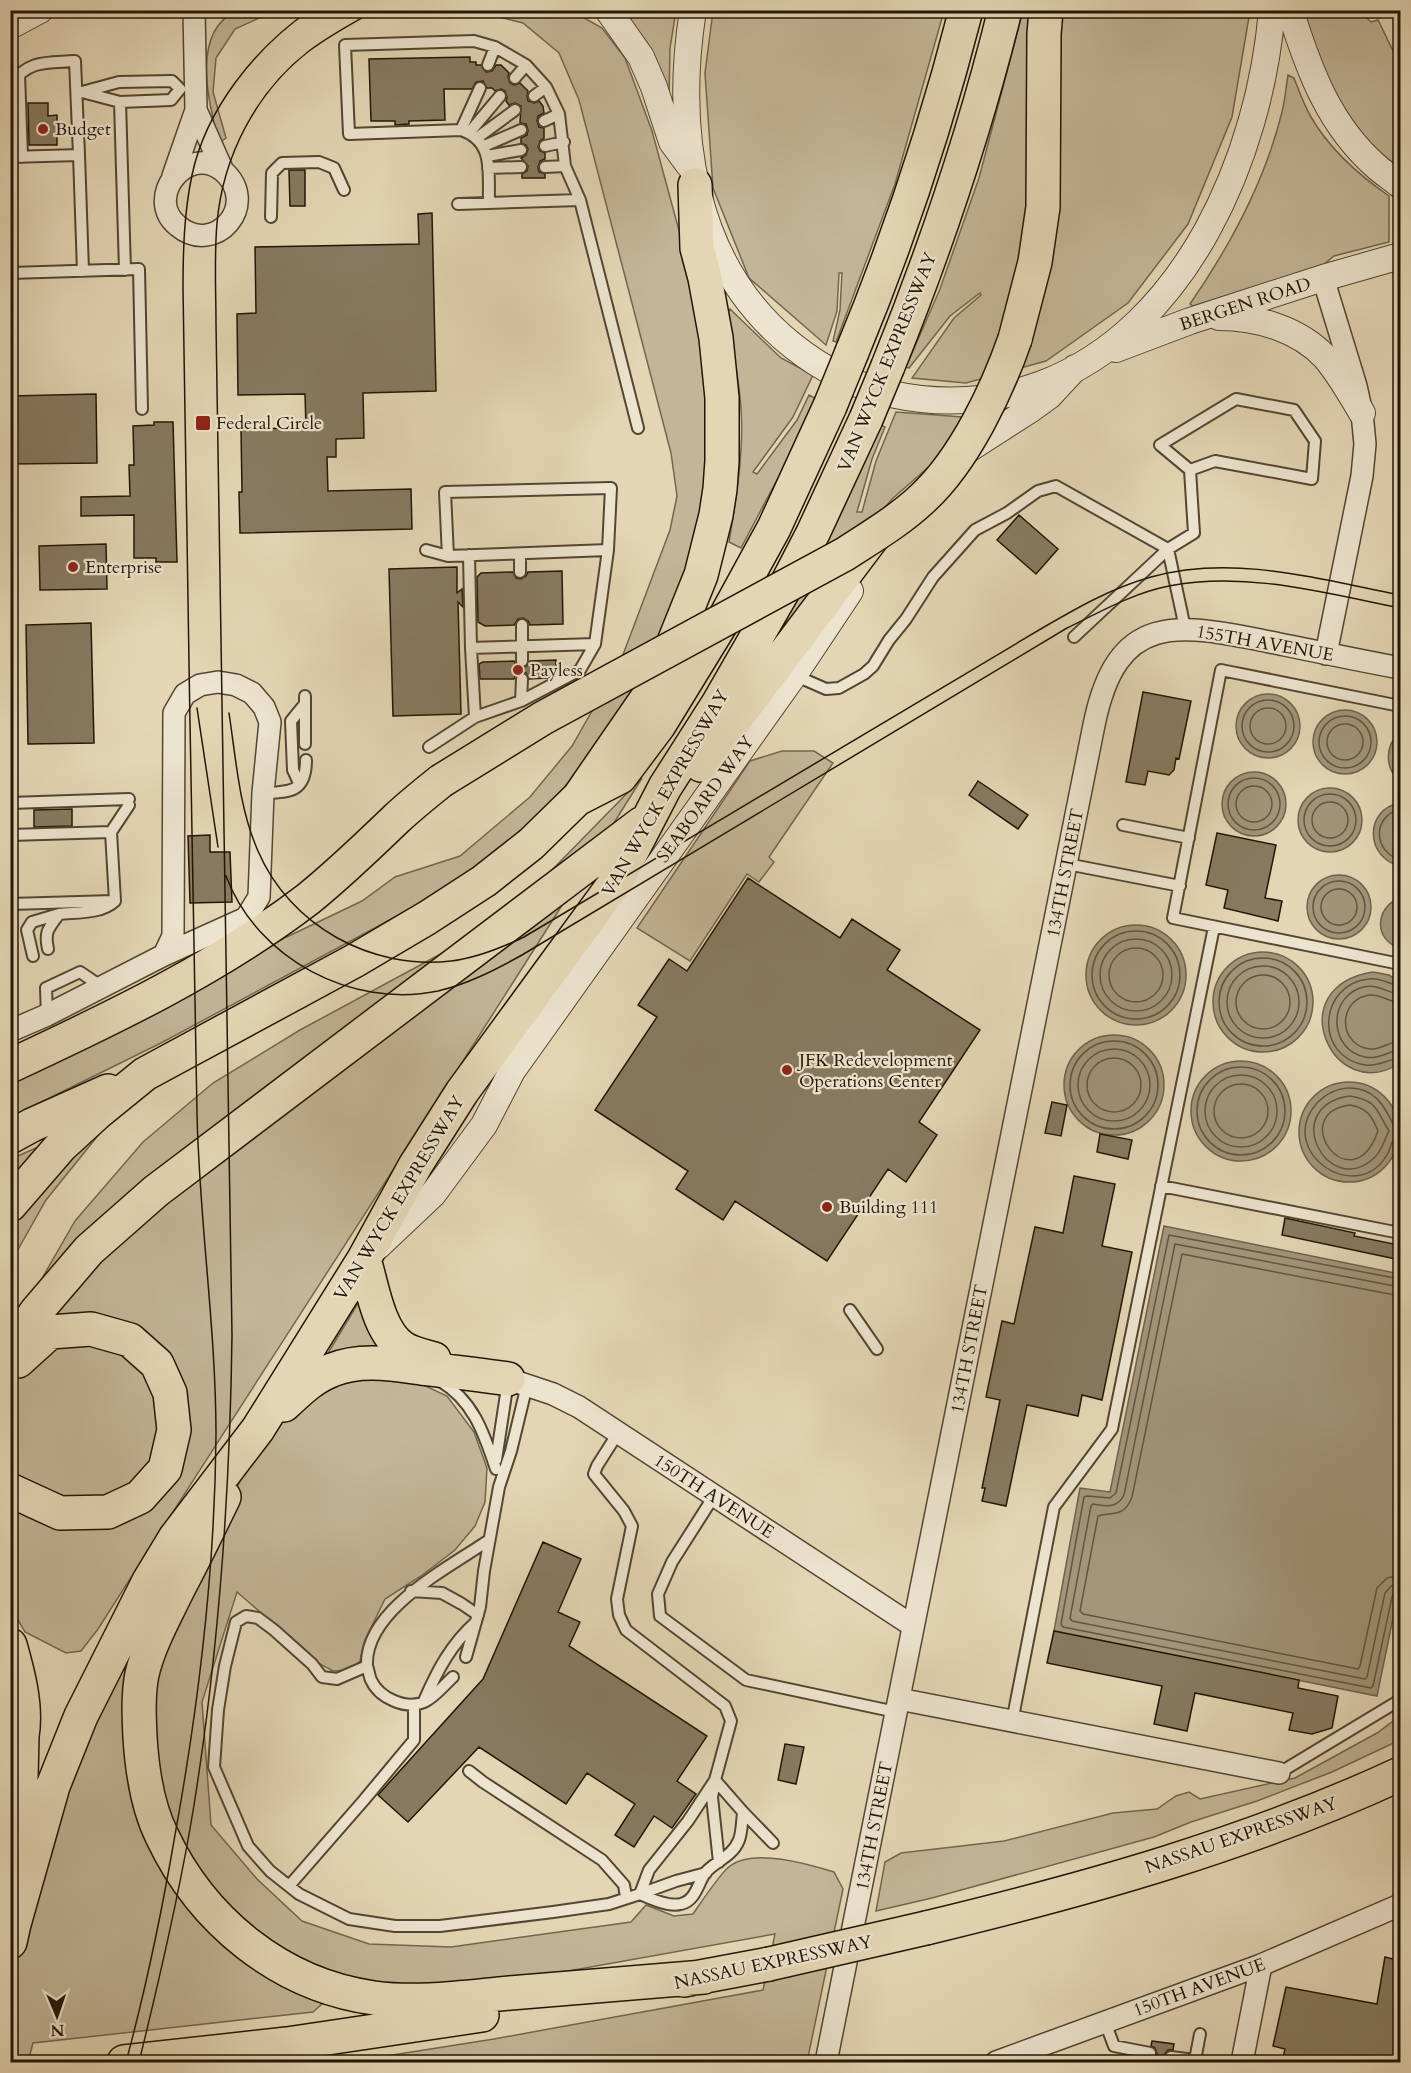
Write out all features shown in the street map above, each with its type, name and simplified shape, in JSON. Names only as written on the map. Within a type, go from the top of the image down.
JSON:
[{"type":"highway","name":"VAN WYCK EXPRESSWAY","points":[[10,1205],[61,1146],[145,1074],[354,961],[428,918],[484,881],[531,844],[578,799],[620,777],[659,725],[695,670],[774,528],[830,406],[911,196],[941,102],[966,10]]},
{"type":"highway","name":"VAN WYCK EXPRESSWAY","points":[[12,1933],[53,1786],[81,1716],[150,1581],[175,1538],[258,1429],[364,1259],[415,1166],[462,1092],[617,880],[646,820],[729,685],[813,533],[866,419],[928,263],[988,76],[1005,10]]},
{"type":"highway","points":[[10,1066],[159,992],[242,944],[307,899],[357,858],[397,818],[441,781],[543,718],[845,554],[924,498],[969,437],[987,406],[1016,339],[1035,262],[1043,207],[1046,10]]},
{"type":"highway","points":[[578,799],[652,691],[666,662],[701,575],[717,506],[722,461],[721,388],[716,338],[697,248],[694,177]]},
{"type":"highway","points":[[617,880],[854,561],[881,527],[931,478]]},
{"type":"highway","points":[[10,1352],[36,1312],[89,1250],[156,1191],[646,820]]},
{"type":"highway","points":[[10,1137],[145,1074]]},
{"type":"highway","points":[[364,1259],[384,1325],[402,1348],[517,1382]]},
{"type":"highway","points":[[10,1369],[50,1332],[91,1329],[130,1340],[157,1364],[170,1394],[174,1430],[165,1469],[140,1497],[108,1512],[60,1513],[10,1490]]},
{"type":"highway","points":[[517,1382],[382,1363],[353,1364],[330,1371],[308,1383],[258,1429],[159,1627],[143,1672],[140,1691],[143,1774],[155,1817],[162,1836],[203,1900],[224,1925],[274,1963],[322,1985],[371,1997],[401,2000],[445,1999],[704,1977]]},
{"type":"highway","points":[[10,1645],[17,1672],[24,1721],[20,1842],[12,1933]]},
{"type":"highway","name":"NASSAU EXPRESSWAY","points":[[124,2062],[402,2028],[556,2004],[769,1964],[926,1928],[1077,1888],[1203,1851],[1319,1809],[1401,1774]]},
{"type":"street","points":[[10,26],[40,10]]},
{"type":"street","points":[[194,10],[188,89],[223,171]]},
{"type":"street","points":[[608,10],[640,57],[654,87],[672,142],[694,177]]},
{"type":"street","points":[[693,10],[687,56],[688,137],[694,177],[710,232],[731,276],[750,304],[785,340],[840,377],[870,389],[939,401],[999,396],[1044,383],[1083,363],[1128,330],[1163,294],[1183,269],[1216,213],[1239,163],[1257,107],[1267,59],[1272,10]]},
{"type":"street","points":[[1290,10],[1315,83],[1338,123],[1368,158],[1401,185]]},
{"type":"street","points":[[173,176],[184,167],[200,163],[214,165],[230,177],[237,194],[234,214],[228,225],[202,236],[185,232],[175,225],[167,212],[166,191],[196,110]]},
{"type":"street","name":"BERGEN ROAD","points":[[1083,363],[1201,318],[1323,278],[1401,256]]},
{"type":"street","points":[[1323,278],[1356,386],[1365,444],[1364,463],[1326,654]]},
{"type":"street","points":[[1201,318],[1236,318],[1258,321],[1281,329],[1304,341],[1331,364],[1362,413]]},
{"type":"street","name":"SEABOARD WAY","points":[[364,1259],[433,1194],[484,1125],[512,1071],[794,675],[876,550],[931,478],[961,454],[1049,396],[1083,363]]},
{"type":"street","name":"155TH AVENUE","points":[[1133,646],[1153,634],[1185,628],[1218,632],[1401,668]]},
{"type":"street","name":"134TH STREET","points":[[832,2062],[913,1626],[1101,693],[1116,662],[1133,646]]},
{"type":"street","points":[[13,1031],[164,955],[246,918],[259,897],[263,793],[270,723],[264,707],[252,693],[236,684],[218,682],[200,685],[184,694],[174,713],[173,936],[164,955]]},
{"type":"street","name":"150TH AVENUE","points":[[517,1382],[573,1404],[913,1626]]},
{"type":"street","points":[[898,1706],[1012,1722],[1279,1773]]},
{"type":"street","name":"150TH AVENUE","points":[[996,2062],[1261,1965],[1401,1905]]},
{"type":"street","points":[[1242,2062],[1261,1965]]},
{"type":"lane","points":[[521,150],[476,141],[349,134],[345,45],[474,41],[495,46],[526,65],[546,87],[560,114],[565,166],[580,200],[638,428]]},
{"type":"lane","points":[[488,65],[495,46]]},
{"type":"lane","points":[[10,84],[19,74],[36,63],[75,61],[79,92],[83,271]]},
{"type":"lane","points":[[515,78],[526,65]]},
{"type":"lane","points":[[19,74],[16,157],[80,155]]},
{"type":"lane","points":[[79,92],[119,82],[172,81],[188,89]]},
{"type":"lane","points":[[534,96],[546,87]]},
{"type":"lane","points":[[480,88],[476,141],[488,168],[489,203]]},
{"type":"lane","points":[[79,92],[120,102],[171,100],[188,89]]},
{"type":"lane","points":[[476,141],[500,96]]},
{"type":"lane","points":[[120,102],[125,270]]},
{"type":"lane","points":[[476,141],[515,110]]},
{"type":"lane","points":[[544,121],[560,114]]},
{"type":"lane","points":[[476,141],[521,130]]},
{"type":"lane","points":[[545,146],[564,142]]},
{"type":"lane","points":[[272,217],[272,173],[282,163],[319,162],[334,168],[344,190]]},
{"type":"lane","points":[[545,167],[565,166]]},
{"type":"lane","points":[[488,168],[521,167]]},
{"type":"lane","points":[[458,204],[580,200]]},
{"type":"lane","points":[[10,273],[139,269],[142,409]]},
{"type":"lane","points":[[1074,637],[1168,549],[1194,533],[1190,470],[1160,445],[1236,399],[1294,410],[1315,441],[1312,479],[1215,461],[1190,470]]},
{"type":"lane","points":[[794,675],[826,689],[839,688],[864,674],[873,666],[933,577],[975,530],[1007,513],[1038,491],[1056,486],[1168,549],[1185,628]]},
{"type":"lane","points":[[429,747],[475,717],[521,701],[580,670],[595,645],[608,550],[611,488],[445,492],[448,556]]},
{"type":"lane","points":[[426,550],[448,556],[608,550]]},
{"type":"lane","points":[[520,554],[520,572]]},
{"type":"lane","points":[[469,555],[475,717]]},
{"type":"lane","points":[[522,625],[522,661]]},
{"type":"lane","points":[[471,648],[595,645]]},
{"type":"lane","points":[[1401,706],[1221,670],[1173,918],[1401,964]]},
{"type":"lane","points":[[521,701],[522,679]]},
{"type":"lane","points":[[299,783],[292,770],[291,721],[305,700],[305,744]]},
{"type":"lane","points":[[263,793],[290,792],[299,783],[306,770],[306,760]]},
{"type":"lane","points":[[10,803],[129,802],[111,832],[115,901],[108,908],[59,914],[32,922],[27,930],[33,956]]},
{"type":"lane","points":[[1123,825],[1189,838]]},
{"type":"lane","points":[[10,835],[111,832]]},
{"type":"lane","points":[[1066,864],[1180,886]]},
{"type":"lane","points":[[10,904],[115,901]]},
{"type":"lane","points":[[48,949],[45,937],[59,914]]},
{"type":"lane","points":[[1012,1722],[1054,1507],[1112,1429],[1214,927]]},
{"type":"lane","points":[[1161,1186],[1401,1233]]},
{"type":"lane","points":[[850,1310],[877,1349]]},
{"type":"lane","points":[[407,1366],[444,1384],[467,1404],[480,1423],[496,1469]]},
{"type":"lane","points":[[499,1487],[496,1449],[517,1382]]},
{"type":"lane","points":[[466,1657],[477,1619],[499,1487],[511,1451],[517,1382]]},
{"type":"lane","points":[[618,1433],[594,1474],[624,1511],[632,1526],[616,1599],[619,1615],[626,1630],[725,1706],[729,1712],[731,1721],[712,1797],[718,1862]]},
{"type":"lane","points":[[714,1496],[672,1562],[658,1594],[660,1616],[746,1680],[898,1706]]},
{"type":"lane","points":[[453,1677],[419,1703],[385,1696],[372,1682],[367,1659],[375,1635],[388,1615],[411,1591],[489,1539]]},
{"type":"lane","points":[[411,1591],[442,1593],[462,1604],[477,1619]]},
{"type":"lane","points":[[367,1666],[337,1679],[322,1677],[296,1650],[258,1618],[246,1616],[236,1622],[221,1688],[214,1767],[248,1846],[270,1871],[299,1894],[349,1919],[395,1926],[440,1926],[609,1904],[706,1873]]},
{"type":"lane","points":[[288,1886],[414,1740],[419,1703],[459,1638],[477,1619]]},
{"type":"lane","points":[[1279,1773],[1401,1700]]},
{"type":"lane","points":[[469,1771],[602,1860],[624,1884],[627,1897]]},
{"type":"lane","points":[[715,1780],[773,1844]]},
{"type":"lane","points":[[640,1894],[649,1870],[688,1821],[715,1780]]},
{"type":"lane","points":[[640,1894],[653,1900],[682,1904],[694,1895],[706,1873],[731,1854],[739,1839],[743,1812]]},
{"type":"lane","points":[[1105,2022],[1114,2046],[1150,2053]]},
{"type":"lane","points":[[1171,2057],[1195,2060],[1200,2034]]},
{"type":"shaded area","points":[[236,11],[461,11],[268,14],[235,29],[216,58],[213,92],[226,138],[219,143],[208,89],[206,70],[208,52],[213,35],[222,21]]},
{"type":"shaded area","points":[[475,11],[572,11],[602,28],[625,58],[652,131],[696,293],[717,454],[670,633],[584,765],[528,828],[464,880],[161,1043],[11,1117],[11,1069],[362,901],[395,877],[460,856],[530,797],[572,746],[621,660],[670,530],[677,496],[671,453],[579,100],[559,53],[523,23]]},
{"type":"shaded area","points":[[619,11],[676,11],[670,48],[669,97]]},
{"type":"shaded area","points":[[713,11],[944,11],[895,184],[836,342],[833,341],[840,310],[842,273],[839,273],[837,311],[826,345],[749,278],[713,188],[705,73]]},
{"type":"shaded area","points":[[1023,11],[1250,11],[1232,117],[1188,224],[1128,303],[1046,361],[966,383],[912,378],[954,318],[981,295],[980,293],[950,316],[909,368],[906,367],[940,289],[979,178]]},
{"type":"shaded area","points":[[1298,11],[1366,11],[1370,14],[1367,18],[1371,22],[1378,20],[1395,55],[1396,106],[1400,127],[1400,173],[1365,148],[1331,103]]},
{"type":"shaded area","points":[[1288,75],[1294,78],[1308,112],[1327,140],[1367,180],[1389,196],[1389,242],[1334,256],[1322,266],[1193,306],[1190,304],[1219,259],[1256,188],[1275,138]]},
{"type":"shaded area","points":[[730,309],[781,358],[813,375],[793,417],[753,472],[757,474],[797,420],[809,395],[815,398],[779,476],[741,548],[729,542],[739,476],[742,426],[739,384],[728,312]]},
{"type":"shaded area","points":[[1009,410],[940,457],[892,499],[789,622],[786,620],[839,512],[878,424],[885,427],[872,459],[857,512],[862,512],[876,461],[896,412],[963,417]]},
{"type":"shaded area","points":[[782,751],[814,751],[833,763],[769,857],[774,862],[759,882],[747,874],[690,961],[637,928],[750,761]]},
{"type":"shaded area","points":[[642,778],[98,1629],[81,1651],[66,1653],[25,1632],[15,1615],[11,1597],[11,1347],[25,1308],[75,1221],[143,1142],[213,1083],[300,1030],[448,950],[548,874]]},
{"type":"shaded area","points":[[117,1112],[46,1200],[11,1262],[11,1159]]},
{"type":"shaded area","points":[[360,1300],[390,1356],[325,1358]]},
{"type":"shaded area","points":[[402,1375],[447,1396],[474,1432],[487,1468],[485,1502],[475,1526],[455,1550],[421,1576],[385,1599],[365,1640],[360,1661],[350,1670],[333,1671],[320,1664],[237,1592],[202,1702],[211,1825],[257,1879],[302,1921],[369,1944],[451,1947],[631,1922],[646,1905],[674,1916],[693,1914],[726,1869],[740,1861],[753,1858],[781,1859],[834,1872],[843,1889],[807,2062],[348,2062],[494,2039],[763,1990],[775,1934],[495,1984],[406,1993],[327,1978],[246,1934],[202,1884],[159,1802],[151,1683],[174,1607],[246,1470],[304,1395],[332,1378]]},
{"type":"shaded area","points":[[142,1639],[161,1855],[322,2004],[313,2012],[33,2043],[28,2062],[11,2062],[11,1937],[103,1703]]},
{"type":"shaded area","points":[[1400,1716],[1400,1740],[1332,1772],[1257,1801],[1191,1822],[1154,1837],[932,1898],[876,1911],[885,1862],[901,1853],[1004,1841],[1113,1813],[1157,1809],[1176,1796],[1189,1792],[1200,1799],[1295,1778],[1377,1733]]},
{"type":"water","points":[[1268,694],[1280,696],[1291,703],[1298,714],[1300,726],[1298,738],[1291,749],[1280,756],[1268,758],[1256,756],[1245,749],[1238,738],[1236,726],[1238,714],[1245,703],[1256,696]]},
{"type":"water","points":[[1345,710],[1357,712],[1368,719],[1375,730],[1377,742],[1375,754],[1368,765],[1357,772],[1345,774],[1333,772],[1322,765],[1315,754],[1313,742],[1315,730],[1322,719],[1333,712]]},
{"type":"water","points":[[1400,731],[1400,782],[1391,770],[1388,756],[1391,743]]},
{"type":"water","points":[[1254,772],[1266,774],[1277,781],[1284,792],[1286,804],[1284,816],[1277,827],[1266,834],[1254,836],[1242,834],[1231,827],[1224,816],[1222,804],[1224,792],[1231,781],[1242,774]]},
{"type":"water","points":[[1330,788],[1342,790],[1353,797],[1360,808],[1362,820],[1360,832],[1353,843],[1342,850],[1330,852],[1318,850],[1307,843],[1300,832],[1298,820],[1300,808],[1307,797],[1318,790]]},
{"type":"water","points":[[1400,803],[1400,866],[1388,861],[1380,854],[1373,834],[1380,814],[1388,807]]},
{"type":"water","points":[[1339,875],[1351,877],[1362,884],[1369,895],[1371,907],[1369,919],[1362,930],[1351,937],[1339,939],[1327,937],[1316,930],[1309,919],[1307,907],[1309,895],[1316,884],[1327,877]]},
{"type":"water","points":[[1400,898],[1400,948],[1385,938],[1380,923],[1386,908]]},
{"type":"water","points":[[1136,925],[1155,929],[1171,940],[1182,956],[1186,975],[1182,994],[1171,1010],[1155,1021],[1136,1025],[1117,1021],[1101,1010],[1090,994],[1086,975],[1090,956],[1101,940],[1117,929]]},
{"type":"water","points":[[1263,952],[1282,956],[1298,967],[1309,983],[1313,1002],[1309,1021],[1298,1037],[1282,1048],[1263,1052],[1244,1048],[1228,1037],[1217,1021],[1213,1002],[1217,983],[1228,967],[1244,956]]},
{"type":"water","points":[[1373,972],[1389,975],[1400,982],[1400,1063],[1376,1072],[1355,1069],[1337,1057],[1326,1040],[1322,1019],[1328,999],[1344,982]]},
{"type":"water","points":[[1114,1035],[1133,1039],[1149,1050],[1160,1066],[1164,1085],[1160,1104],[1149,1120],[1133,1131],[1114,1135],[1095,1131],[1079,1120],[1068,1104],[1064,1085],[1068,1066],[1079,1050],[1095,1039]]},
{"type":"water","points":[[1241,1061],[1260,1065],[1276,1076],[1287,1092],[1291,1111],[1287,1130],[1276,1146],[1260,1157],[1241,1161],[1222,1157],[1206,1146],[1195,1130],[1191,1111],[1195,1092],[1206,1076],[1222,1065]]},
{"type":"water","points":[[1349,1082],[1368,1086],[1384,1097],[1395,1113],[1399,1132],[1395,1151],[1384,1167],[1368,1178],[1349,1182],[1330,1178],[1314,1167],[1303,1151],[1299,1132],[1303,1113],[1314,1097],[1330,1086]]},
{"type":"water","points":[[1164,1226],[1400,1274],[1400,1584],[1377,1696],[1054,1631],[1080,1488],[1110,1492]]},
{"type":"building","points":[[470,57],[470,62],[481,65],[486,72],[492,71],[496,65],[501,65],[509,73],[510,83],[514,85],[520,83],[528,91],[528,101],[534,103],[539,101],[543,106],[544,113],[538,116],[537,121],[539,127],[544,128],[544,138],[538,147],[545,153],[545,159],[540,161],[538,167],[539,172],[545,174],[545,178],[522,178],[528,166],[521,158],[526,155],[528,149],[521,143],[521,138],[527,135],[528,130],[526,124],[520,123],[521,106],[515,103],[509,105],[505,91],[487,88],[483,81],[476,82],[472,89],[444,89],[445,120],[409,121],[409,124],[395,125],[395,121],[371,121],[369,59]]},
{"type":"building","name":"Budget","points":[[28,103],[48,103],[48,116],[57,115],[57,145],[29,145]]},
{"type":"building","points":[[289,170],[305,170],[305,206],[290,206]]},
{"type":"building","points":[[432,213],[436,391],[363,393],[364,438],[336,439],[336,457],[327,457],[328,491],[411,489],[412,529],[240,533],[241,429],[306,428],[305,394],[238,395],[237,314],[256,313],[255,247],[419,244],[418,214]]},
{"type":"building","points":[[96,394],[97,463],[10,464],[10,396]]},
{"type":"building","points":[[154,422],[173,422],[177,562],[156,562],[156,558],[134,558],[134,515],[81,516],[81,497],[130,496],[129,465],[134,465],[133,426],[154,425]]},
{"type":"building","points":[[1019,515],[1058,549],[1036,574],[997,540]]},
{"type":"building","name":"Enterprise","points":[[106,544],[107,589],[40,590],[39,546]]},
{"type":"building","points":[[457,567],[457,593],[462,589],[463,607],[458,602],[461,714],[393,716],[389,569]]},
{"type":"building","points":[[562,571],[563,624],[530,625],[523,618],[518,619],[514,625],[485,626],[478,622],[477,577],[481,573],[513,572],[516,578],[521,579],[528,572]]},
{"type":"building","points":[[91,623],[94,743],[28,744],[26,625]]},
{"type":"building","name":"Payless","points":[[556,660],[556,674],[548,678],[529,679],[526,673],[522,672],[514,679],[480,679],[479,664],[483,662],[514,661],[518,667],[523,668],[530,661]]},
{"type":"building","points":[[1143,692],[1191,701],[1179,759],[1176,758],[1174,770],[1169,775],[1148,771],[1145,785],[1126,782]]},
{"type":"building","points":[[978,781],[1028,815],[1018,829],[969,795]]},
{"type":"building","points":[[72,809],[72,826],[34,827],[34,810]]},
{"type":"building","points":[[1217,833],[1276,845],[1265,898],[1282,901],[1278,921],[1224,908],[1228,890],[1206,885]]},
{"type":"building","points":[[210,835],[210,852],[230,852],[232,902],[190,903],[188,836]]},
{"type":"building","name":"JFK Redevelopment Operations Center","points":[[748,878],[840,938],[852,919],[900,950],[887,970],[980,1030],[919,1122],[937,1135],[906,1182],[888,1169],[827,1261],[735,1201],[723,1220],[676,1189],[688,1171],[595,1110],[657,1017],[638,1005],[669,959],[687,971]]},
{"type":"building","points":[[1052,1102],[1067,1105],[1061,1136],[1045,1133]]},
{"type":"building","points":[[1100,1134],[1132,1140],[1128,1159],[1097,1152]]},
{"type":"building","points":[[1074,1176],[1115,1184],[1102,1246],[1132,1252],[1102,1400],[1082,1395],[1078,1416],[1027,1405],[1006,1506],[982,1501],[985,1488],[982,1488],[1000,1400],[986,1397],[1002,1321],[1014,1324],[1035,1227],[1063,1233]]},
{"type":"building","points":[[1285,1218],[1399,1245],[1396,1259],[1282,1235]]},
{"type":"building","points":[[543,1542],[581,1559],[558,1612],[580,1622],[569,1646],[707,1736],[677,1781],[696,1794],[672,1828],[654,1816],[634,1847],[615,1835],[635,1804],[587,1773],[566,1804],[479,1747],[408,1822],[378,1795],[483,1679]]},
{"type":"building","points":[[1054,1631],[1299,1680],[1298,1688],[1338,1696],[1332,1728],[1312,1734],[1289,1730],[1293,1713],[1195,1693],[1187,1731],[1154,1724],[1162,1686],[1047,1663]]},
{"type":"building","points":[[785,1744],[804,1747],[796,1784],[778,1780]]},
{"type":"building","points":[[1385,1957],[1401,1961],[1401,2062],[1282,2062],[1285,2049],[1273,2046],[1286,1987],[1377,2004]]},
{"type":"building","points":[[1152,2041],[1174,2044],[1173,2050],[1168,2050],[1164,2055],[1166,2062],[1149,2062],[1157,2054],[1155,2048],[1151,2046]]},
{"type":"tram line","points":[[126,2062],[159,1921],[191,1736],[209,1585],[215,1485],[215,1395],[197,1113],[183,289],[186,218],[189,189],[199,151],[221,104],[252,62],[290,25],[310,10]]},
{"type":"tram line","points":[[139,2062],[176,1902],[203,1746],[222,1571],[229,1453],[232,1335],[215,261],[217,223],[226,174],[245,127],[258,106],[290,67],[309,51],[333,34],[376,10]]},
{"type":"tram line","points":[[229,713],[246,818],[258,851],[272,878],[290,901],[336,938],[363,950],[392,958],[421,962],[451,961],[489,952],[524,937],[1039,630],[1122,587],[1151,577],[1182,571],[1244,568],[1307,576],[1400,595]]},
{"type":"tram line","points":[[226,876],[240,906],[260,932],[284,954],[311,971],[341,984],[373,992],[405,995],[438,991],[460,985],[522,955],[1067,628],[1130,598],[1156,589],[1198,582],[1256,582],[1314,590],[1400,608]]},
{"type":"tram line","points":[[197,708],[218,847]]},
{"type":"place","name":"Budget","points":[[43,129]]},
{"type":"place","name":"Federal Circle","points":[[203,423]]},
{"type":"place","name":"Enterprise","points":[[73,567]]},
{"type":"place","name":"Payless","points":[[518,670]]},
{"type":"place","name":"JFK Redevelopment Operations Center","points":[[787,1070]]},
{"type":"place","name":"Building 111","points":[[827,1207]]}]
